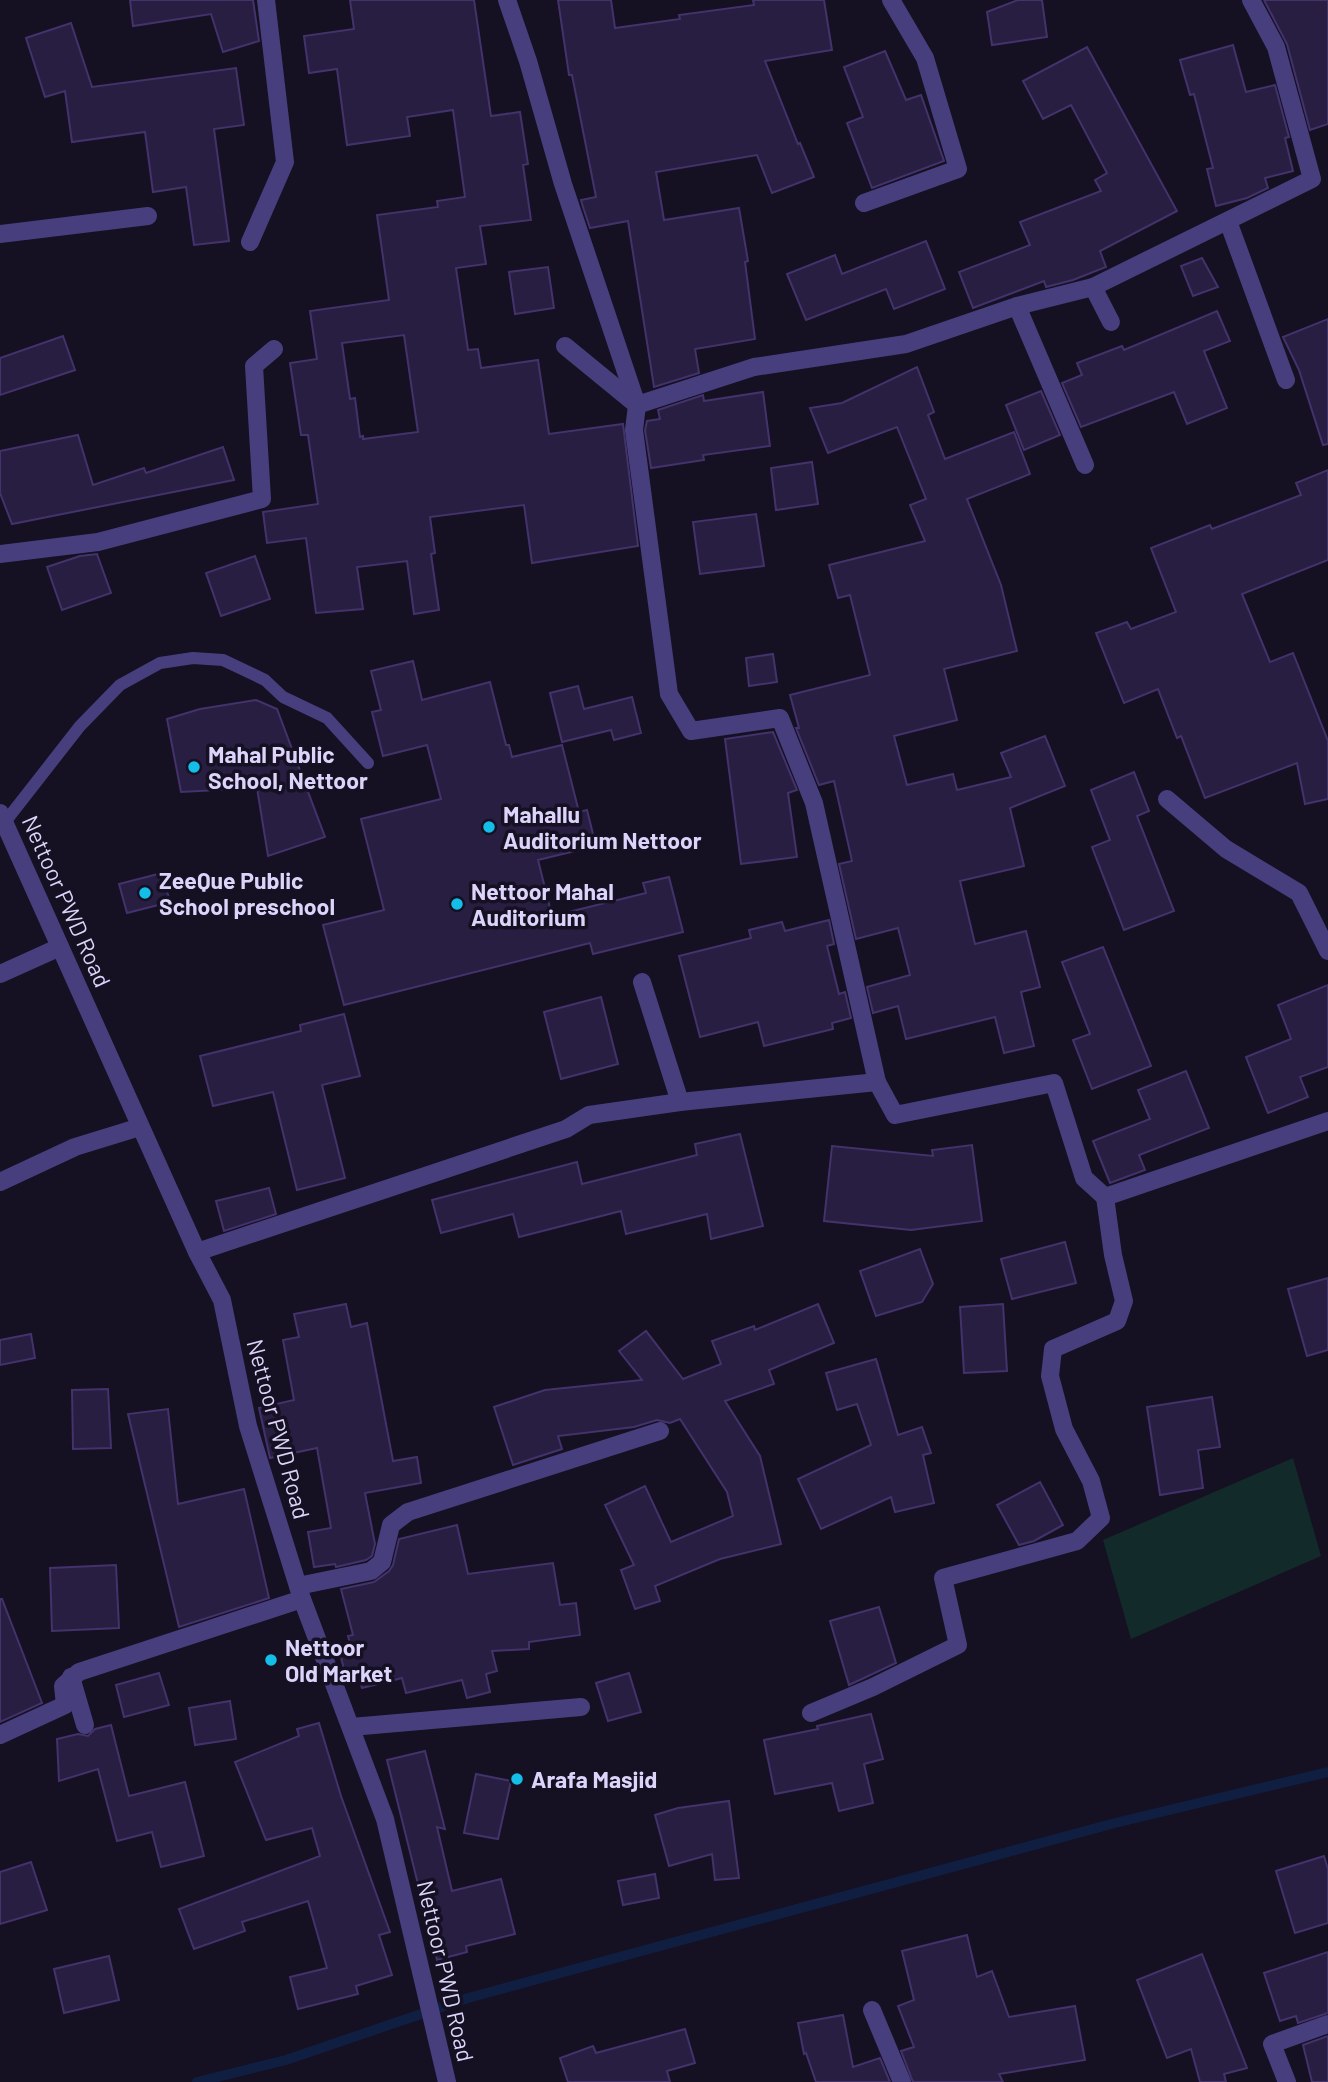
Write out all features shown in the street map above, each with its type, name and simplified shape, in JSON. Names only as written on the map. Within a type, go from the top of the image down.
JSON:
[{"type":"street","points":[[250,242],[285,162],[266,0]]},
{"type":"street","points":[[507,0],[528,61],[563,184],[637,405],[634,430],[669,694],[691,731],[780,718],[814,803],[877,1082],[895,1115],[1054,1083],[1084,1178],[1105,1197],[1124,1301],[1117,1321],[1053,1349],[1051,1376],[1064,1429],[1091,1482],[1101,1518],[1077,1541],[943,1578],[958,1645],[873,1687],[811,1713]]},
{"type":"street","points":[[863,203],[958,169],[925,58],[891,0]]},
{"type":"street","points":[[637,405],[754,368],[906,344],[1017,306],[1093,287],[1312,179],[1276,47],[1251,0]]},
{"type":"street","points":[[0,234],[148,216]]},
{"type":"street","points":[[1228,221],[1286,380]]},
{"type":"street","points":[[1093,287],[1111,322]]},
{"type":"street","points":[[1017,306],[1085,465]]},
{"type":"street","points":[[565,346],[637,405]]},
{"type":"street","points":[[0,554],[99,542],[262,499],[254,366],[274,349]]},
{"type":"street","points":[[1167,799],[1226,849],[1298,893],[1328,951]]},
{"type":"street","name":"Nettoor PWD Road","points":[[3,817],[140,1127],[222,1300],[248,1426],[300,1592],[385,1819],[446,2075]]},
{"type":"street","points":[[0,974],[60,947]]},
{"type":"street","points":[[642,982],[680,1102]]},
{"type":"street","points":[[197,1252],[566,1129],[589,1115],[680,1102],[877,1082]]},
{"type":"street","points":[[1105,1197],[1328,1121]]},
{"type":"street","points":[[0,1182],[75,1147],[140,1127]]},
{"type":"street","points":[[0,1735],[65,1704],[63,1686],[79,1672],[300,1592],[371,1571],[382,1562],[391,1525],[408,1512],[660,1431]]},
{"type":"street","points":[[71,1677],[85,1725]]},
{"type":"street","points":[[351,1727],[581,1707]]},
{"type":"street","points":[[872,2010],[902,2082]]},
{"type":"street","points":[[1287,2082],[1272,2044],[1328,2024]]},
{"type":"lane","points":[[3,817],[80,726],[120,685],[160,663],[193,658],[223,660],[265,680],[283,697],[327,718],[368,762]]},
{"type":"green space","points":[[1293,1458],[1321,1556],[1131,1639],[1103,1540]]},
{"type":"building","points":[[130,0],[253,0],[259,41],[223,52],[211,14],[133,26]]},
{"type":"building","points":[[350,0],[474,0],[491,116],[520,112],[528,164],[523,165],[531,220],[480,226],[486,264],[456,268],[468,350],[478,349],[481,368],[538,360],[549,434],[623,424],[638,546],[532,563],[524,505],[430,517],[435,553],[431,554],[439,610],[414,614],[407,561],[357,567],[363,609],[316,613],[306,538],[267,543],[263,512],[318,504],[308,435],[301,435],[290,363],[317,359],[310,311],[389,300],[377,215],[438,207],[437,201],[465,197],[453,110],[407,117],[410,136],[347,145],[337,69],[309,73],[304,36],[354,29]],"holes":[[[404,335],[418,432],[363,439],[363,436],[360,437],[355,398],[350,399],[342,343]]]},
{"type":"building","points":[[558,0],[611,0],[615,28],[680,19],[679,15],[754,5],[753,0],[824,0],[832,50],[765,61],[814,177],[772,193],[757,155],[656,172],[664,220],[739,208],[748,261],[745,262],[755,339],[695,349],[699,373],[654,387],[628,221],[590,228],[581,200],[596,197],[572,75],[569,75]]},
{"type":"building","points":[[1018,0],[1042,0],[1047,37],[992,45],[987,12]]},
{"type":"building","points":[[1264,0],[1328,0],[1328,124],[1310,130],[1287,44]]},
{"type":"building","points":[[71,23],[92,87],[236,68],[244,125],[214,129],[229,241],[194,245],[186,187],[153,192],[145,132],[72,142],[65,91],[45,97],[26,38]]},
{"type":"building","points":[[1233,45],[1246,92],[1275,85],[1289,137],[1285,138],[1293,171],[1265,178],[1268,188],[1247,198],[1216,206],[1207,169],[1213,168],[1194,94],[1190,95],[1180,60]]},
{"type":"building","points":[[1087,47],[1177,211],[1100,251],[1106,267],[1046,287],[1044,281],[973,308],[959,272],[1030,245],[1020,222],[1101,191],[1095,180],[1107,173],[1071,105],[1043,119],[1023,81]]},
{"type":"building","points":[[885,51],[906,100],[921,95],[944,161],[872,188],[847,123],[863,117],[844,67]]},
{"type":"building","points":[[926,241],[945,289],[894,309],[886,289],[806,320],[787,274],[835,255],[842,274]]},
{"type":"building","points":[[1202,258],[1218,287],[1193,296],[1181,266]]},
{"type":"building","points":[[548,267],[554,308],[515,314],[509,272]]},
{"type":"building","points":[[1217,311],[1230,341],[1204,351],[1227,408],[1187,424],[1174,392],[1081,427],[1062,383],[1082,375],[1077,363],[1122,346],[1124,350]]},
{"type":"building","points":[[1328,319],[1328,444],[1323,445],[1299,370],[1283,337]]},
{"type":"building","points":[[63,336],[75,370],[0,395],[0,358]]},
{"type":"building","points":[[917,367],[934,412],[928,415],[945,459],[1014,432],[1030,474],[967,499],[1001,585],[1017,651],[944,669],[957,720],[894,736],[907,785],[953,774],[957,790],[1011,777],[1001,753],[1045,736],[1065,786],[1010,808],[1024,866],[960,881],[975,944],[1026,931],[1040,987],[1021,992],[1034,1046],[1004,1053],[995,1017],[906,1039],[898,1006],[873,1013],[867,987],[910,975],[898,928],[856,939],[839,864],[852,861],[834,781],[819,785],[796,728],[799,728],[790,695],[870,675],[850,595],[838,598],[829,565],[925,541],[910,505],[926,499],[897,427],[828,453],[810,408],[842,403]]},
{"type":"building","points":[[1041,391],[1060,435],[1024,450],[1006,405]]},
{"type":"building","points":[[763,392],[770,446],[703,455],[704,460],[651,468],[645,430],[647,421],[660,419],[658,410],[703,395],[704,401]]},
{"type":"building","points":[[78,435],[93,485],[144,468],[146,473],[223,447],[234,480],[12,524],[0,493],[0,451]]},
{"type":"building","points":[[812,462],[818,504],[776,510],[771,468]]},
{"type":"building","points":[[1328,470],[1328,560],[1242,594],[1270,662],[1293,653],[1328,741],[1328,799],[1305,804],[1297,763],[1205,798],[1181,736],[1177,738],[1158,689],[1124,703],[1096,633],[1127,622],[1131,629],[1176,612],[1151,548],[1210,525],[1212,529],[1301,495],[1296,483]]},
{"type":"building","points":[[756,514],[764,566],[700,574],[693,522]]},
{"type":"building","points":[[97,554],[111,593],[62,610],[47,567],[80,556]]},
{"type":"building","points":[[255,556],[270,599],[221,616],[206,573]]},
{"type":"building","points":[[773,654],[777,682],[749,686],[746,658]]},
{"type":"building","points":[[413,661],[422,700],[490,682],[506,745],[509,745],[512,757],[562,745],[579,812],[587,810],[596,846],[538,860],[552,916],[646,893],[643,883],[669,877],[683,932],[593,954],[590,943],[344,1005],[323,925],[384,910],[361,819],[441,799],[427,745],[383,756],[372,712],[381,710],[371,671]]},
{"type":"building","points":[[578,686],[584,709],[632,697],[641,733],[614,740],[611,730],[562,742],[550,693]]},
{"type":"building","points":[[256,700],[277,709],[325,837],[268,856],[257,788],[181,792],[167,719],[200,709]]},
{"type":"building","points":[[773,732],[797,790],[788,793],[797,857],[741,864],[725,739]]},
{"type":"building","points":[[1134,772],[1149,811],[1137,816],[1174,911],[1124,930],[1092,847],[1110,840],[1091,790]]},
{"type":"building","name":"ZeeQue Public School preschool","points":[[162,873],[170,902],[127,913],[119,884]]},
{"type":"building","points":[[829,920],[834,944],[827,946],[839,994],[845,992],[851,1018],[832,1023],[833,1029],[764,1046],[758,1022],[700,1037],[679,956],[751,938],[749,930],[782,922],[785,931]]},
{"type":"building","points":[[1103,947],[1151,1066],[1092,1089],[1073,1040],[1090,1034],[1062,962]]},
{"type":"building","points":[[1328,985],[1328,1067],[1300,1077],[1308,1097],[1268,1113],[1246,1057],[1291,1039],[1278,1005]]},
{"type":"building","points":[[601,997],[618,1064],[561,1079],[544,1012]]},
{"type":"building","points":[[344,1014],[360,1076],[322,1085],[345,1178],[297,1190],[273,1092],[213,1106],[200,1056],[301,1031],[300,1025]]},
{"type":"building","points":[[1186,1071],[1209,1128],[1139,1155],[1145,1170],[1110,1183],[1093,1141],[1150,1119],[1138,1090]]},
{"type":"building","points":[[740,1134],[763,1226],[711,1239],[707,1214],[626,1234],[621,1211],[519,1237],[513,1214],[441,1233],[432,1200],[577,1162],[582,1184],[697,1155],[695,1144]]},
{"type":"building","points":[[972,1145],[982,1221],[911,1230],[824,1221],[832,1146],[933,1156],[932,1150]]},
{"type":"building","points":[[269,1188],[276,1214],[224,1231],[216,1201]]},
{"type":"building","points":[[1065,1242],[1076,1283],[1012,1299],[1001,1259]]},
{"type":"building","points":[[920,1249],[933,1284],[922,1302],[876,1316],[860,1271]]},
{"type":"building","points":[[1328,1278],[1328,1350],[1307,1356],[1288,1289]]},
{"type":"building","points":[[346,1304],[351,1327],[367,1323],[393,1461],[417,1457],[421,1483],[365,1493],[375,1544],[372,1556],[336,1567],[335,1564],[314,1567],[308,1532],[331,1528],[317,1448],[270,1458],[259,1408],[294,1400],[283,1340],[299,1337],[294,1314]]},
{"type":"building","points":[[818,1304],[834,1343],[769,1370],[774,1384],[725,1401],[760,1456],[781,1544],[720,1559],[655,1586],[660,1601],[635,1609],[621,1570],[634,1565],[605,1505],[645,1486],[671,1542],[733,1516],[727,1492],[680,1419],[670,1423],[657,1420],[634,1427],[558,1436],[562,1449],[513,1465],[494,1407],[545,1390],[642,1380],[619,1351],[646,1331],[683,1379],[721,1364],[712,1341],[754,1326],[755,1330]]},
{"type":"building","points":[[1003,1304],[1007,1371],[964,1373],[960,1307]]},
{"type":"building","points":[[31,1334],[35,1358],[0,1365],[0,1340]]},
{"type":"building","points":[[876,1359],[898,1435],[922,1427],[931,1453],[923,1455],[934,1503],[895,1512],[891,1497],[821,1529],[798,1479],[871,1445],[857,1404],[837,1410],[826,1373]]},
{"type":"building","points":[[108,1389],[111,1448],[73,1449],[72,1390]]},
{"type":"building","points":[[1212,1397],[1220,1447],[1198,1450],[1203,1488],[1160,1495],[1147,1407]]},
{"type":"building","points":[[168,1409],[178,1504],[244,1489],[269,1598],[179,1627],[128,1414]]},
{"type":"building","points":[[1040,1482],[1063,1525],[1034,1541],[1019,1545],[997,1505]]},
{"type":"building","points":[[457,1525],[468,1574],[553,1563],[560,1605],[576,1603],[580,1635],[529,1642],[529,1649],[492,1651],[497,1671],[486,1674],[490,1692],[467,1698],[462,1680],[406,1693],[402,1678],[362,1688],[360,1681],[348,1684],[340,1654],[352,1651],[348,1636],[353,1635],[341,1589],[374,1582],[389,1571],[399,1539]]},
{"type":"building","points":[[116,1565],[119,1628],[52,1631],[50,1568]]},
{"type":"building","points":[[0,1599],[42,1703],[0,1722]]},
{"type":"building","points":[[879,1607],[896,1663],[849,1685],[830,1621]]},
{"type":"building","points":[[159,1673],[169,1705],[124,1717],[116,1685]]},
{"type":"building","points":[[629,1673],[641,1712],[608,1721],[596,1683]]},
{"type":"building","points":[[230,1701],[236,1739],[195,1745],[189,1708]]},
{"type":"building","points":[[871,1714],[883,1759],[864,1764],[873,1803],[839,1811],[832,1783],[775,1794],[764,1740]]},
{"type":"building","points":[[319,1723],[341,1796],[390,1932],[379,1935],[392,1975],[356,1986],[358,1994],[298,2009],[290,1977],[327,1968],[308,1901],[242,1922],[245,1931],[194,1949],[179,1909],[320,1856],[312,1828],[266,1840],[235,1762],[299,1736],[297,1729]]},
{"type":"building","points":[[111,1725],[129,1796],[185,1782],[204,1856],[161,1867],[152,1832],[117,1841],[98,1769],[59,1781],[57,1739],[78,1734],[88,1736],[95,1729]]},
{"type":"building","points":[[425,1751],[445,1829],[437,1827],[452,1891],[501,1879],[515,1934],[466,1946],[467,1952],[437,1960],[387,1760]]},
{"type":"building","points":[[476,1774],[511,1781],[498,1839],[464,1833]]},
{"type":"building","points":[[729,1801],[739,1878],[715,1880],[712,1854],[669,1866],[655,1815],[678,1808]]},
{"type":"building","points":[[1324,1856],[1328,1869],[1328,1923],[1295,1933],[1276,1871]]},
{"type":"building","points":[[31,1862],[47,1910],[0,1924],[0,1872]]},
{"type":"building","points":[[655,1874],[659,1898],[623,1905],[618,1881]]},
{"type":"building","points":[[967,1935],[977,1977],[992,1971],[1009,2017],[1075,2006],[1085,2060],[999,2074],[1003,2082],[913,2082],[901,2051],[914,2047],[898,2006],[914,2000],[902,1951]]},
{"type":"building","points":[[1328,1952],[1328,2013],[1298,2023],[1296,2016],[1280,2021],[1264,1973]]},
{"type":"building","points":[[1202,1954],[1247,2068],[1224,2074],[1226,2082],[1200,2082],[1191,2049],[1167,2058],[1137,1980]]},
{"type":"building","points":[[109,1956],[119,2000],[64,2013],[54,1969]]},
{"type":"building","points":[[843,2015],[853,2067],[880,2058],[890,2082],[816,2082],[806,2053],[804,2054],[798,2023]]},
{"type":"building","points":[[685,2029],[695,2063],[667,2071],[670,2082],[568,2082],[560,2058],[593,2046],[596,2053]]},
{"type":"building","points":[[1328,2036],[1328,2082],[1312,2082],[1303,2045]]},
{"type":"waterway","points":[[197,2082],[286,2060],[468,1998],[1115,1823],[1328,1772]]},
{"type":"place","name":"Mahal Public School, Nettoor","points":[[194,767]]},
{"type":"place","name":"Mahallu Auditorium Nettoor","points":[[489,827]]},
{"type":"place","name":"ZeeQue Public School preschool","points":[[145,893]]},
{"type":"place","name":"Nettoor Mahal Auditorium","points":[[457,904]]},
{"type":"place","name":"Nettoor Old Market","points":[[271,1660]]},
{"type":"place","name":"Arafa Masjid","points":[[517,1779]]}]
